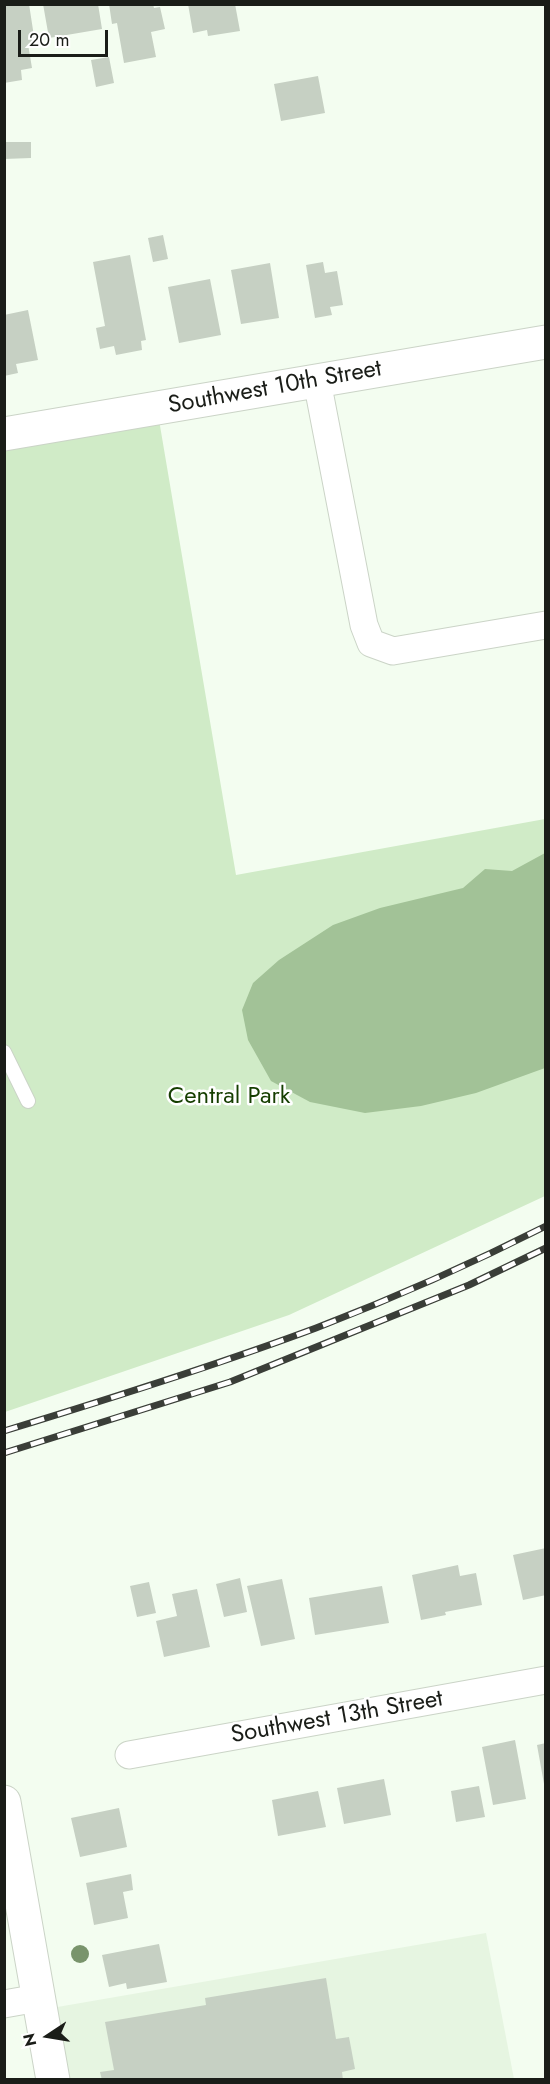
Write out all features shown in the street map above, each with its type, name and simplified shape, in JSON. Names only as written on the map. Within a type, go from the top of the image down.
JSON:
[{"type":"street","name":"Southwest 10th Street","points":[[4,434],[546,342]]},
{"type":"street","points":[[317,381],[364,626],[372,643],[393,651],[546,625]]},
{"type":"street","name":"Southwest 13th Street","points":[[129,1755],[546,1680]]},
{"type":"street","points":[[4,1802],[53,2079]]},
{"type":"street","points":[[4,2004],[38,1998]]},
{"type":"lane","points":[[4,1052],[28,1101]]},
{"type":"shaded area","points":[[545,853],[545,1068],[476,1093],[421,1106],[365,1113],[310,1102],[271,1081],[248,1040],[242,1010],[253,983],[279,960],[333,925],[380,908],[463,888],[485,869],[512,871]]},
{"type":"shaded area","points":[[486,1933],[514,2079],[53,2079],[40,2010]]},
{"type":"green space","name":"Central Park","points":[[157,408],[236,875],[545,819],[545,1196],[289,1315],[5,1412],[5,434]]},
{"type":"building","points":[[4,4],[29,4],[35,43],[28,44],[32,68],[21,70],[22,80],[4,83]]},
{"type":"building","points":[[43,4],[98,4],[102,29],[49,38]]},
{"type":"building","points":[[109,4],[153,4],[154,8],[160,7],[165,29],[151,32],[156,57],[124,63],[117,23],[112,24]]},
{"type":"building","points":[[188,4],[235,4],[240,31],[208,36],[207,30],[193,33]]},
{"type":"building","points":[[109,57],[114,83],[96,87],[91,60]]},
{"type":"building","points":[[318,76],[325,113],[281,121],[274,84]]},
{"type":"building","points":[[4,142],[31,142],[31,158],[4,159]]},
{"type":"building","points":[[163,235],[168,259],[153,262],[148,238]]},
{"type":"building","points":[[130,255],[146,340],[141,341],[142,350],[116,355],[114,346],[100,349],[96,328],[105,326],[93,262]]},
{"type":"building","points":[[323,262],[325,273],[337,271],[343,305],[330,307],[332,315],[315,318],[306,265]]},
{"type":"building","points":[[270,263],[279,318],[241,324],[231,270]]},
{"type":"building","points":[[210,279],[221,335],[179,343],[168,287]]},
{"type":"building","points":[[28,310],[38,360],[16,364],[18,373],[4,376],[4,315]]},
{"type":"building","points":[[546,1548],[546,1595],[523,1600],[513,1555]]},
{"type":"building","points":[[458,1565],[460,1576],[476,1573],[482,1605],[445,1612],[446,1615],[421,1620],[412,1575]]},
{"type":"building","points":[[240,1578],[247,1612],[224,1617],[216,1584]]},
{"type":"building","points":[[282,1579],[295,1639],[261,1646],[247,1586]]},
{"type":"building","points":[[149,1582],[156,1613],[137,1617],[130,1586]]},
{"type":"building","points":[[382,1586],[389,1623],[315,1635],[309,1598]]},
{"type":"building","points":[[197,1589],[210,1647],[164,1657],[156,1621],[177,1616],[172,1594]]},
{"type":"building","points":[[515,1740],[526,1799],[493,1805],[482,1747]]},
{"type":"building","points":[[546,1743],[546,1784],[544,1784],[537,1745]]},
{"type":"building","points":[[384,1779],[391,1815],[344,1824],[337,1788]]},
{"type":"building","points":[[479,1786],[485,1817],[456,1822],[451,1791]]},
{"type":"building","points":[[318,1791],[326,1827],[278,1836],[272,1800]]},
{"type":"building","points":[[119,1808],[127,1847],[80,1857],[71,1818]]},
{"type":"building","points":[[131,1874],[133,1890],[123,1892],[128,1918],[94,1925],[86,1883]]},
{"type":"building","points":[[159,1944],[167,1982],[127,1989],[126,1983],[109,1987],[102,1955]]},
{"type":"building","points":[[326,1978],[336,2039],[349,2037],[355,2069],[342,2072],[343,2080],[102,2080],[100,2072],[114,2070],[105,2022],[206,2005],[205,1998]]},
{"type":"railway","points":[[4,1431],[161,1382],[316,1328],[432,1280],[546,1226]]},
{"type":"railway","points":[[4,1453],[230,1382],[469,1285],[546,1248]]}]
